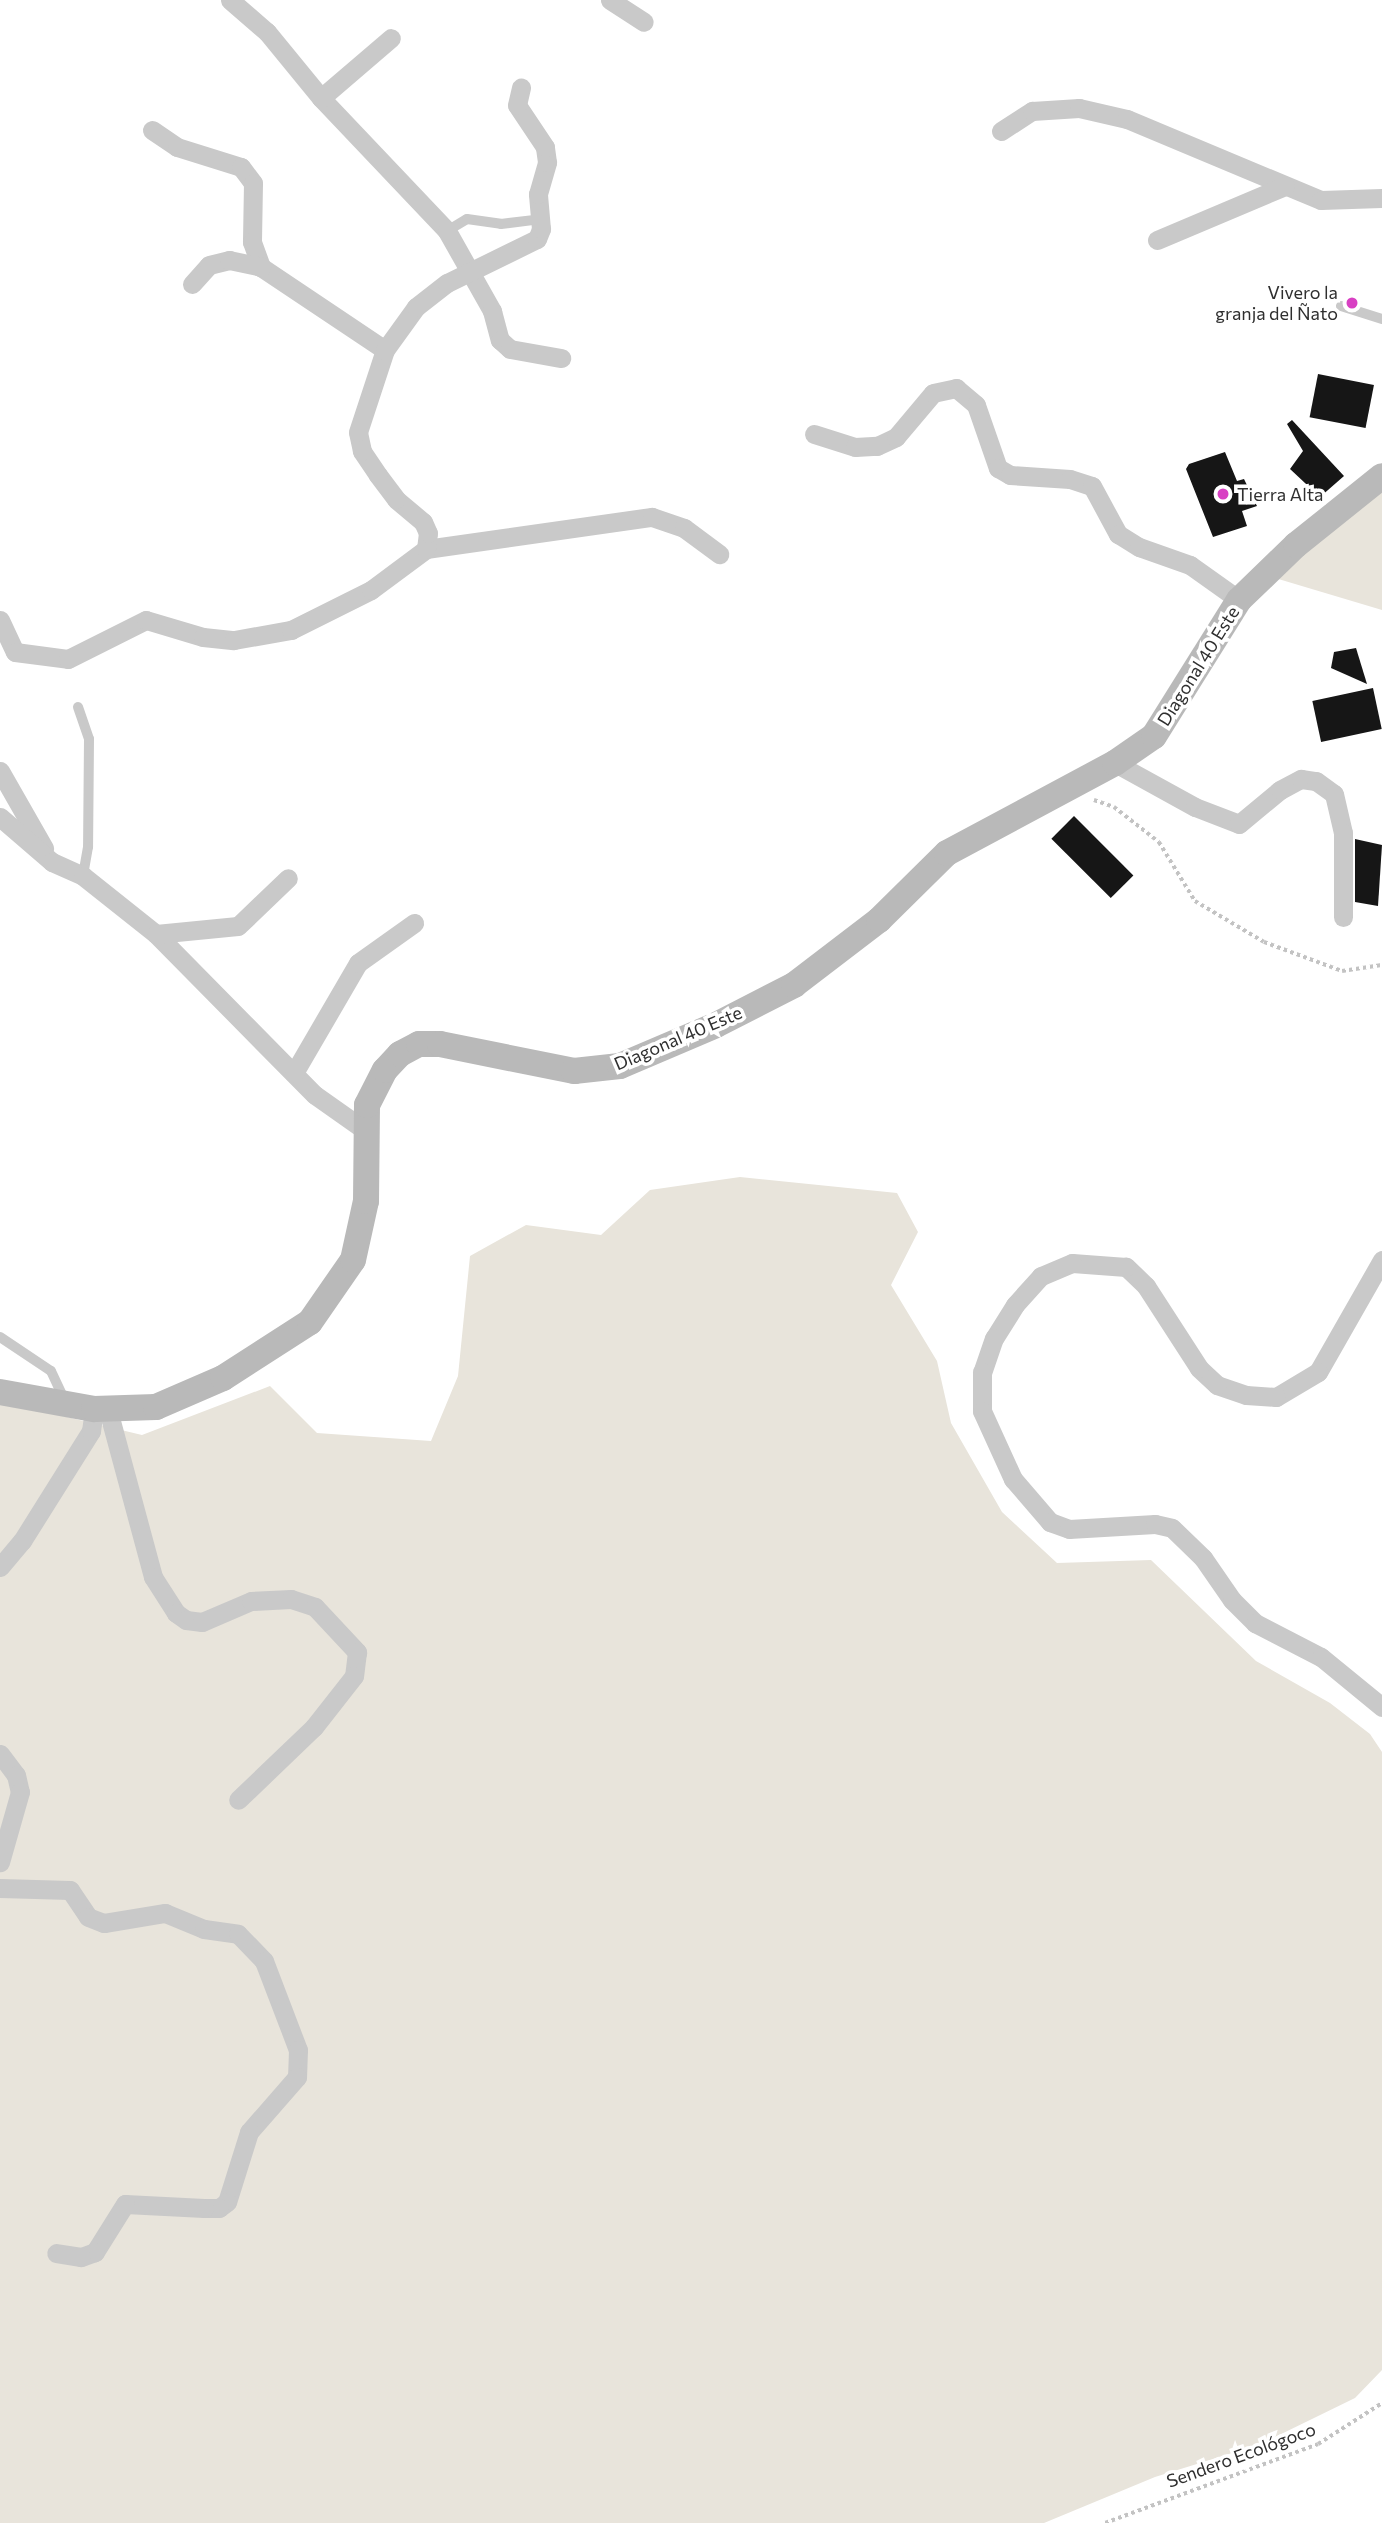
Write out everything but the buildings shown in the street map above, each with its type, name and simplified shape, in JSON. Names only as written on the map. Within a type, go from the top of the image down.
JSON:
[{"type":"street","points":[[230,0],[267,32],[321,98],[447,231],[492,311],[500,340],[510,349],[561,358]]},
{"type":"street","points":[[610,0],[644,22]]},
{"type":"street","points":[[321,98],[391,38]]},
{"type":"street","points":[[426,549],[428,533],[422,522],[396,499],[378,475],[362,451],[358,432],[385,350],[416,307],[471,272],[537,239],[540,219],[538,194],[547,162],[545,147],[517,105],[521,87]]},
{"type":"street","points":[[1001,131],[1032,111],[1079,108],[1128,120],[1321,200],[1382,198]]},
{"type":"street","points":[[152,130],[177,147],[241,167],[253,183],[252,242],[261,267]]},
{"type":"street","points":[[1157,240],[1285,186]]},
{"type":"street","points":[[192,284],[209,265],[229,260],[261,267],[385,350]]},
{"type":"street","points":[[814,434],[855,447],[877,446],[896,437],[933,393],[956,388],[976,405],[998,468],[1010,475],[1070,480],[1092,486],[1118,534],[1139,547],[1170,554],[1239,600]]},
{"type":"street","name":"Diagonal 40 Este","points":[[0,1392],[101,1410],[156,1407],[223,1378],[310,1322],[353,1259],[366,1201],[367,1105],[385,1070],[400,1054],[419,1044],[440,1044],[574,1071],[620,1066],[716,1026],[794,985],[879,920],[947,853],[1115,762],[1154,736],[1239,600],[1296,545],[1382,476]]},
{"type":"street","points":[[0,620],[15,652],[68,659],[146,620],[203,637],[234,640],[291,630],[370,590],[426,549],[652,517],[684,528],[719,554]]},
{"type":"street","points":[[1115,762],[1195,807],[1239,824],[1280,790],[1301,779],[1315,781],[1334,794],[1343,833],[1343,917]]},
{"type":"street","points":[[0,771],[51,862]]},
{"type":"street","points":[[0,817],[51,862],[83,876],[156,934],[315,1095],[366,1131]]},
{"type":"street","points":[[156,934],[238,926],[288,878]]},
{"type":"street","points":[[294,1073],[358,963],[414,923]]},
{"type":"street","points":[[1382,1260],[1318,1373],[1276,1396],[1246,1395],[1217,1385],[1199,1368],[1146,1286],[1126,1267],[1072,1263],[1041,1276],[1015,1305],[994,1338],[982,1372],[982,1411],[1013,1479],[1051,1522],[1069,1529],[1155,1524],[1172,1528],[1202,1558],[1232,1600],[1255,1623],[1321,1657],[1382,1706]]},
{"type":"street","points":[[0,1567],[22,1541],[85,1441],[101,1410]]},
{"type":"street","points":[[101,1410],[153,1577],[176,1613],[186,1620],[202,1622],[251,1601],[291,1599],[315,1607],[357,1652],[354,1676],[314,1727],[238,1800]]},
{"type":"street","points":[[0,1754],[16,1775],[20,1792],[0,1862]]},
{"type":"street","points":[[0,1888],[70,1890],[88,1917],[104,1923],[164,1913],[204,1929],[238,1934],[264,1961],[298,2050],[297,2077],[249,2132],[227,2202],[219,2208],[125,2204],[95,2252],[81,2257],[56,2253]]},
{"type":"lane","points":[[447,231],[467,219],[501,224],[540,219]]},
{"type":"lane","points":[[1341,306],[1382,319]]},
{"type":"lane","points":[[78,707],[89,739],[88,847],[83,876]]},
{"type":"lane","points":[[0,1337],[51,1371],[66,1405]]},
{"type":"path","points":[[1061,790],[1114,807],[1159,842],[1195,901],[1264,942],[1342,971],[1382,965]]},
{"type":"path","name":"Sendero Ecológoco","points":[[1105,2523],[1318,2444],[1382,2403]]},
{"type":"shaded area","points":[[1382,489],[1382,610],[1275,578]]},
{"type":"shaded area","points":[[740,1177],[897,1193],[918,1232],[891,1285],[937,1361],[951,1423],[1002,1512],[1057,1563],[1151,1560],[1256,1661],[1330,1703],[1370,1734],[1382,1752],[1382,2370],[1355,2398],[1261,2444],[1155,2477],[1044,2523],[0,2523],[0,1401],[142,1435],[270,1386],[317,1433],[431,1441],[458,1376],[470,1256],[526,1225],[601,1235],[650,1190]]},
{"type":"place","name":"Vivero la granja del Ñato","points":[[1352,303]]},
{"type":"place","name":"Tierra Alta","points":[[1223,494]]}]
